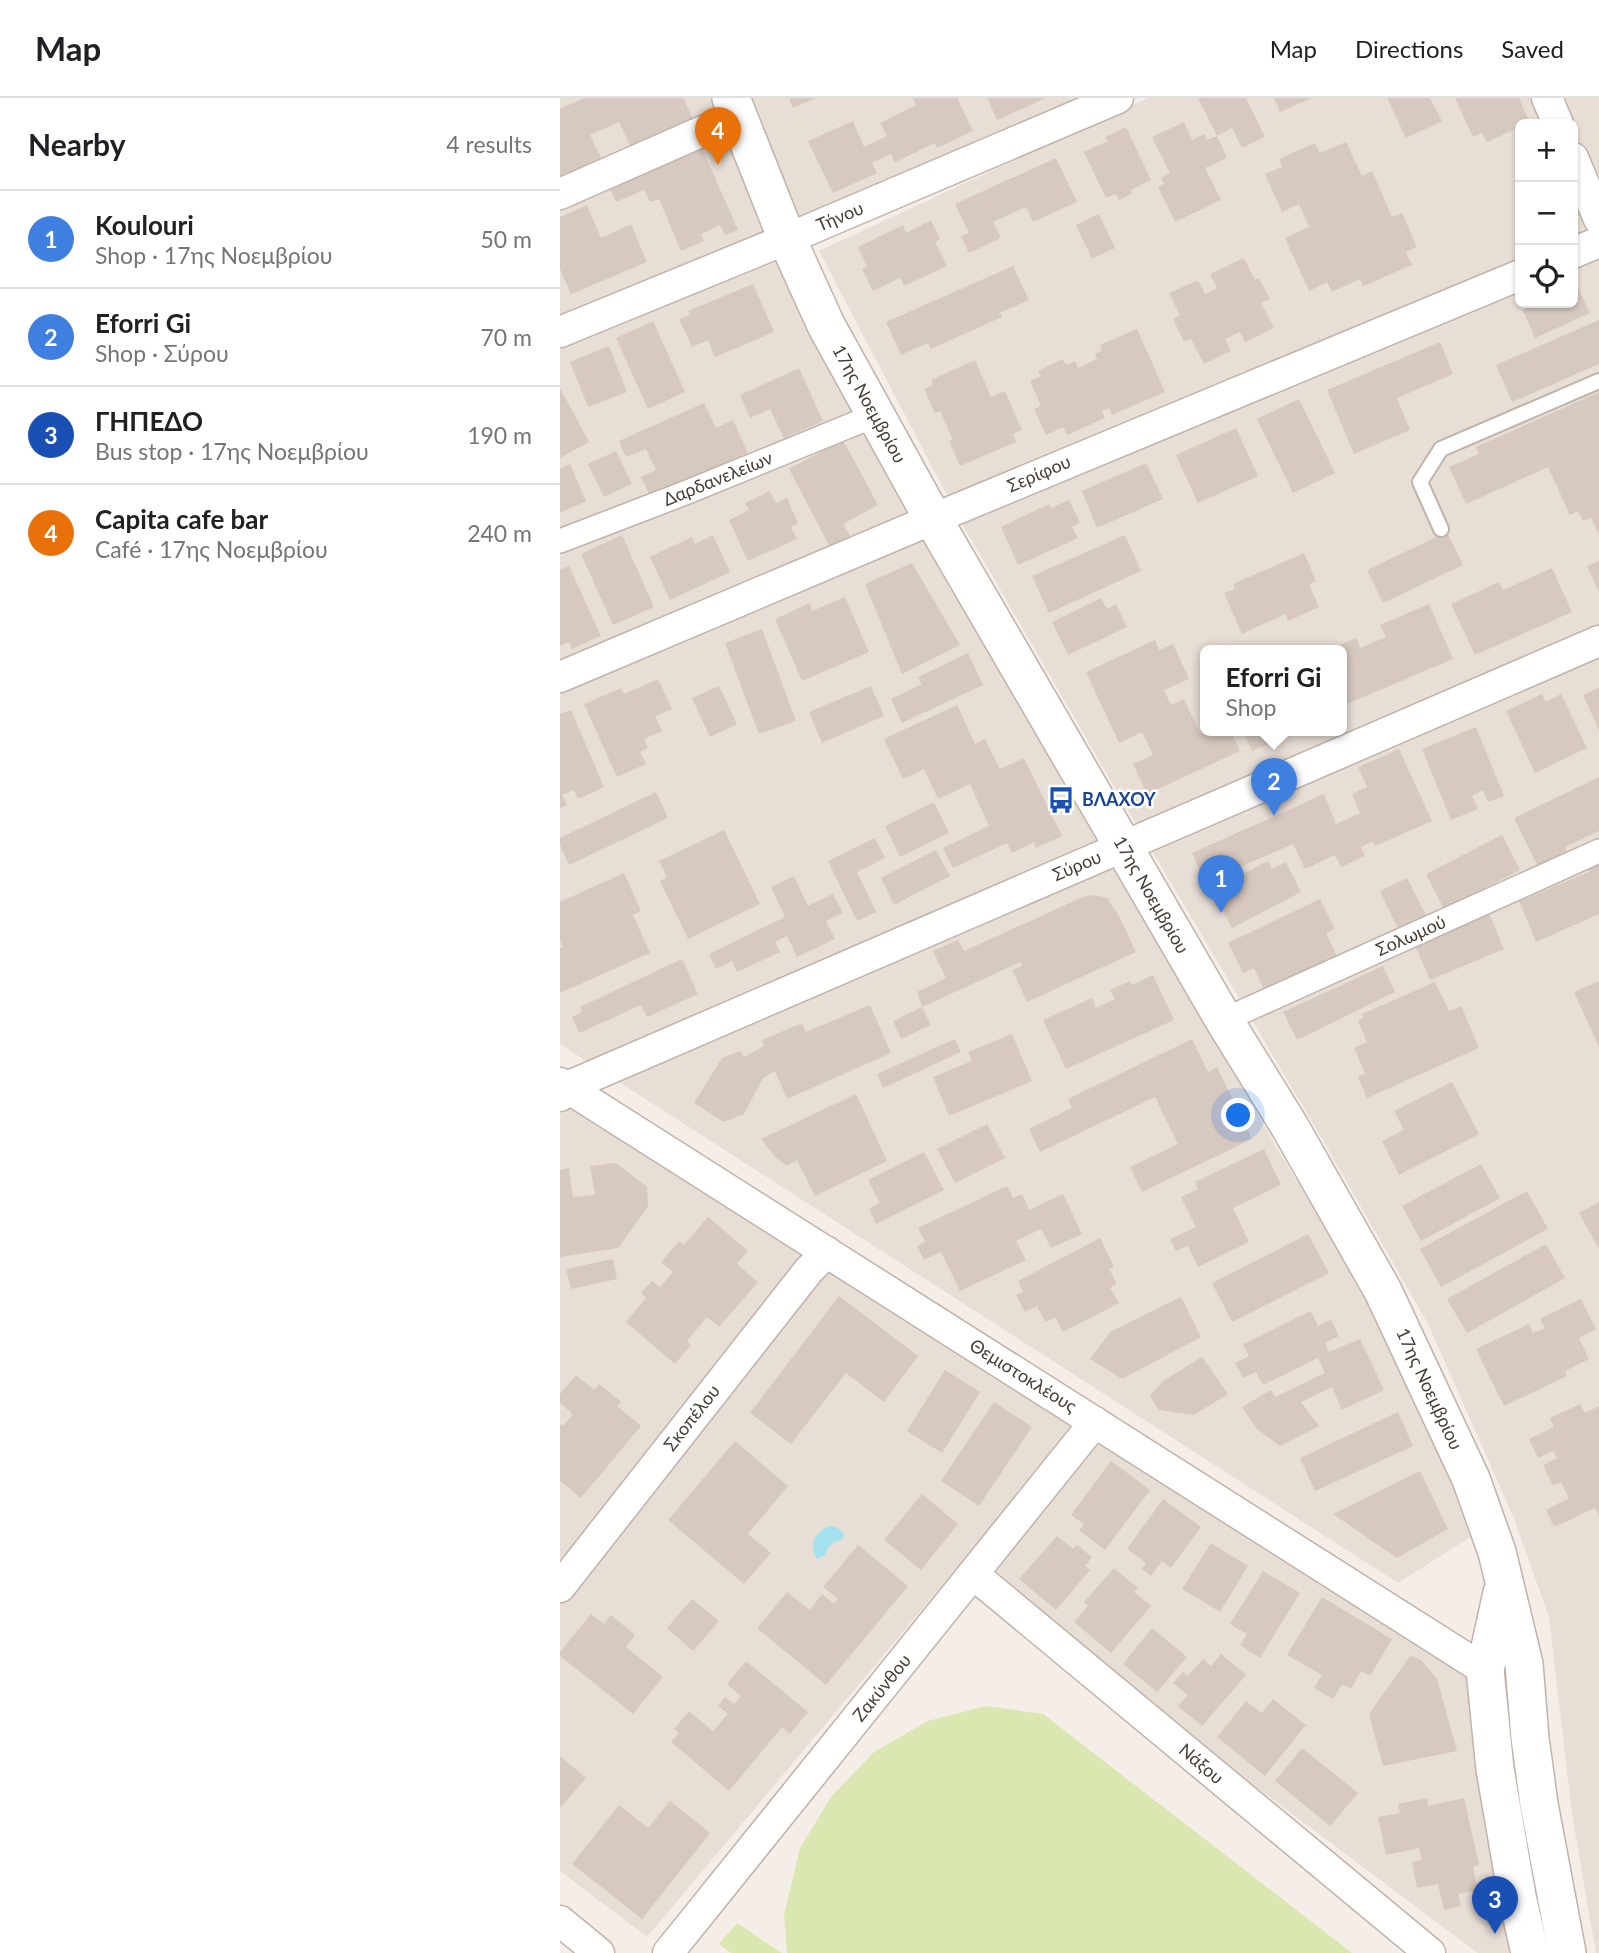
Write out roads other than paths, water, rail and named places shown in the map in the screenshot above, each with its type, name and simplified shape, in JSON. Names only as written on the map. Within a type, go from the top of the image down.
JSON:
[{"type":"street","name":"Τήνου","points":[[560,332],[1118,98]]},
{"type":"street","points":[[1547,98],[1556,119]]},
{"type":"street","name":"17ης Νοεμβρίου","points":[[734,107],[787,239],[826,325],[933,519],[1224,1020],[1290,1127],[1383,1291],[1471,1479],[1497,1552],[1524,1664],[1539,1804],[1567,1953]]},
{"type":"street","points":[[560,194],[734,107]]},
{"type":"street","points":[[1578,170],[1599,219]]},
{"type":"street","points":[[1578,251],[1599,242]]},
{"type":"street","name":"Σερίφου","points":[[560,677],[1515,277]]},
{"type":"street","name":"Δαρδανελείων","points":[[560,541],[685,494],[876,415]]},
{"type":"street","name":"Σύρου","points":[[562,1089],[1599,641]]},
{"type":"street","name":"Σολωμού","points":[[1224,1020],[1599,851]]},
{"type":"street","name":"Θεμιστοκλέους","points":[[562,1089],[827,1252],[1485,1670]]},
{"type":"street","name":"Σκοπέλου","points":[[560,1587],[809,1270],[827,1252]]},
{"type":"street","name":"Ζακύνθου","points":[[668,1953],[1095,1422]]},
{"type":"street","name":"Νάξου","points":[[973,1574],[1430,1953]]},
{"type":"street","name":"17ης Νοεμβρίου","points":[[1504,1585],[1485,1670],[1495,1769],[1517,1896],[1530,1953]]},
{"type":"street","points":[[560,1921],[599,1953]]},
{"type":"lane","points":[[1441,528],[1420,482],[1441,449],[1599,381]]},
{"type":"water","points":[[829,1526],[841,1530],[843,1539],[831,1544],[825,1555],[817,1559],[813,1548],[814,1540]]},
{"type":"place","name":"Capita cafe bar","points":[[718,165]]},
{"type":"place","name":"ΒΛΑΧΟΥ","points":[[1061,800]]},
{"type":"place","name":"Eforri Gi","points":[[1274,816]]},
{"type":"place","name":"Koulouri","points":[[1221,913]]},
{"type":"place","name":"ΓΗΠΕΔΟ","points":[[1495,1934]]}]
